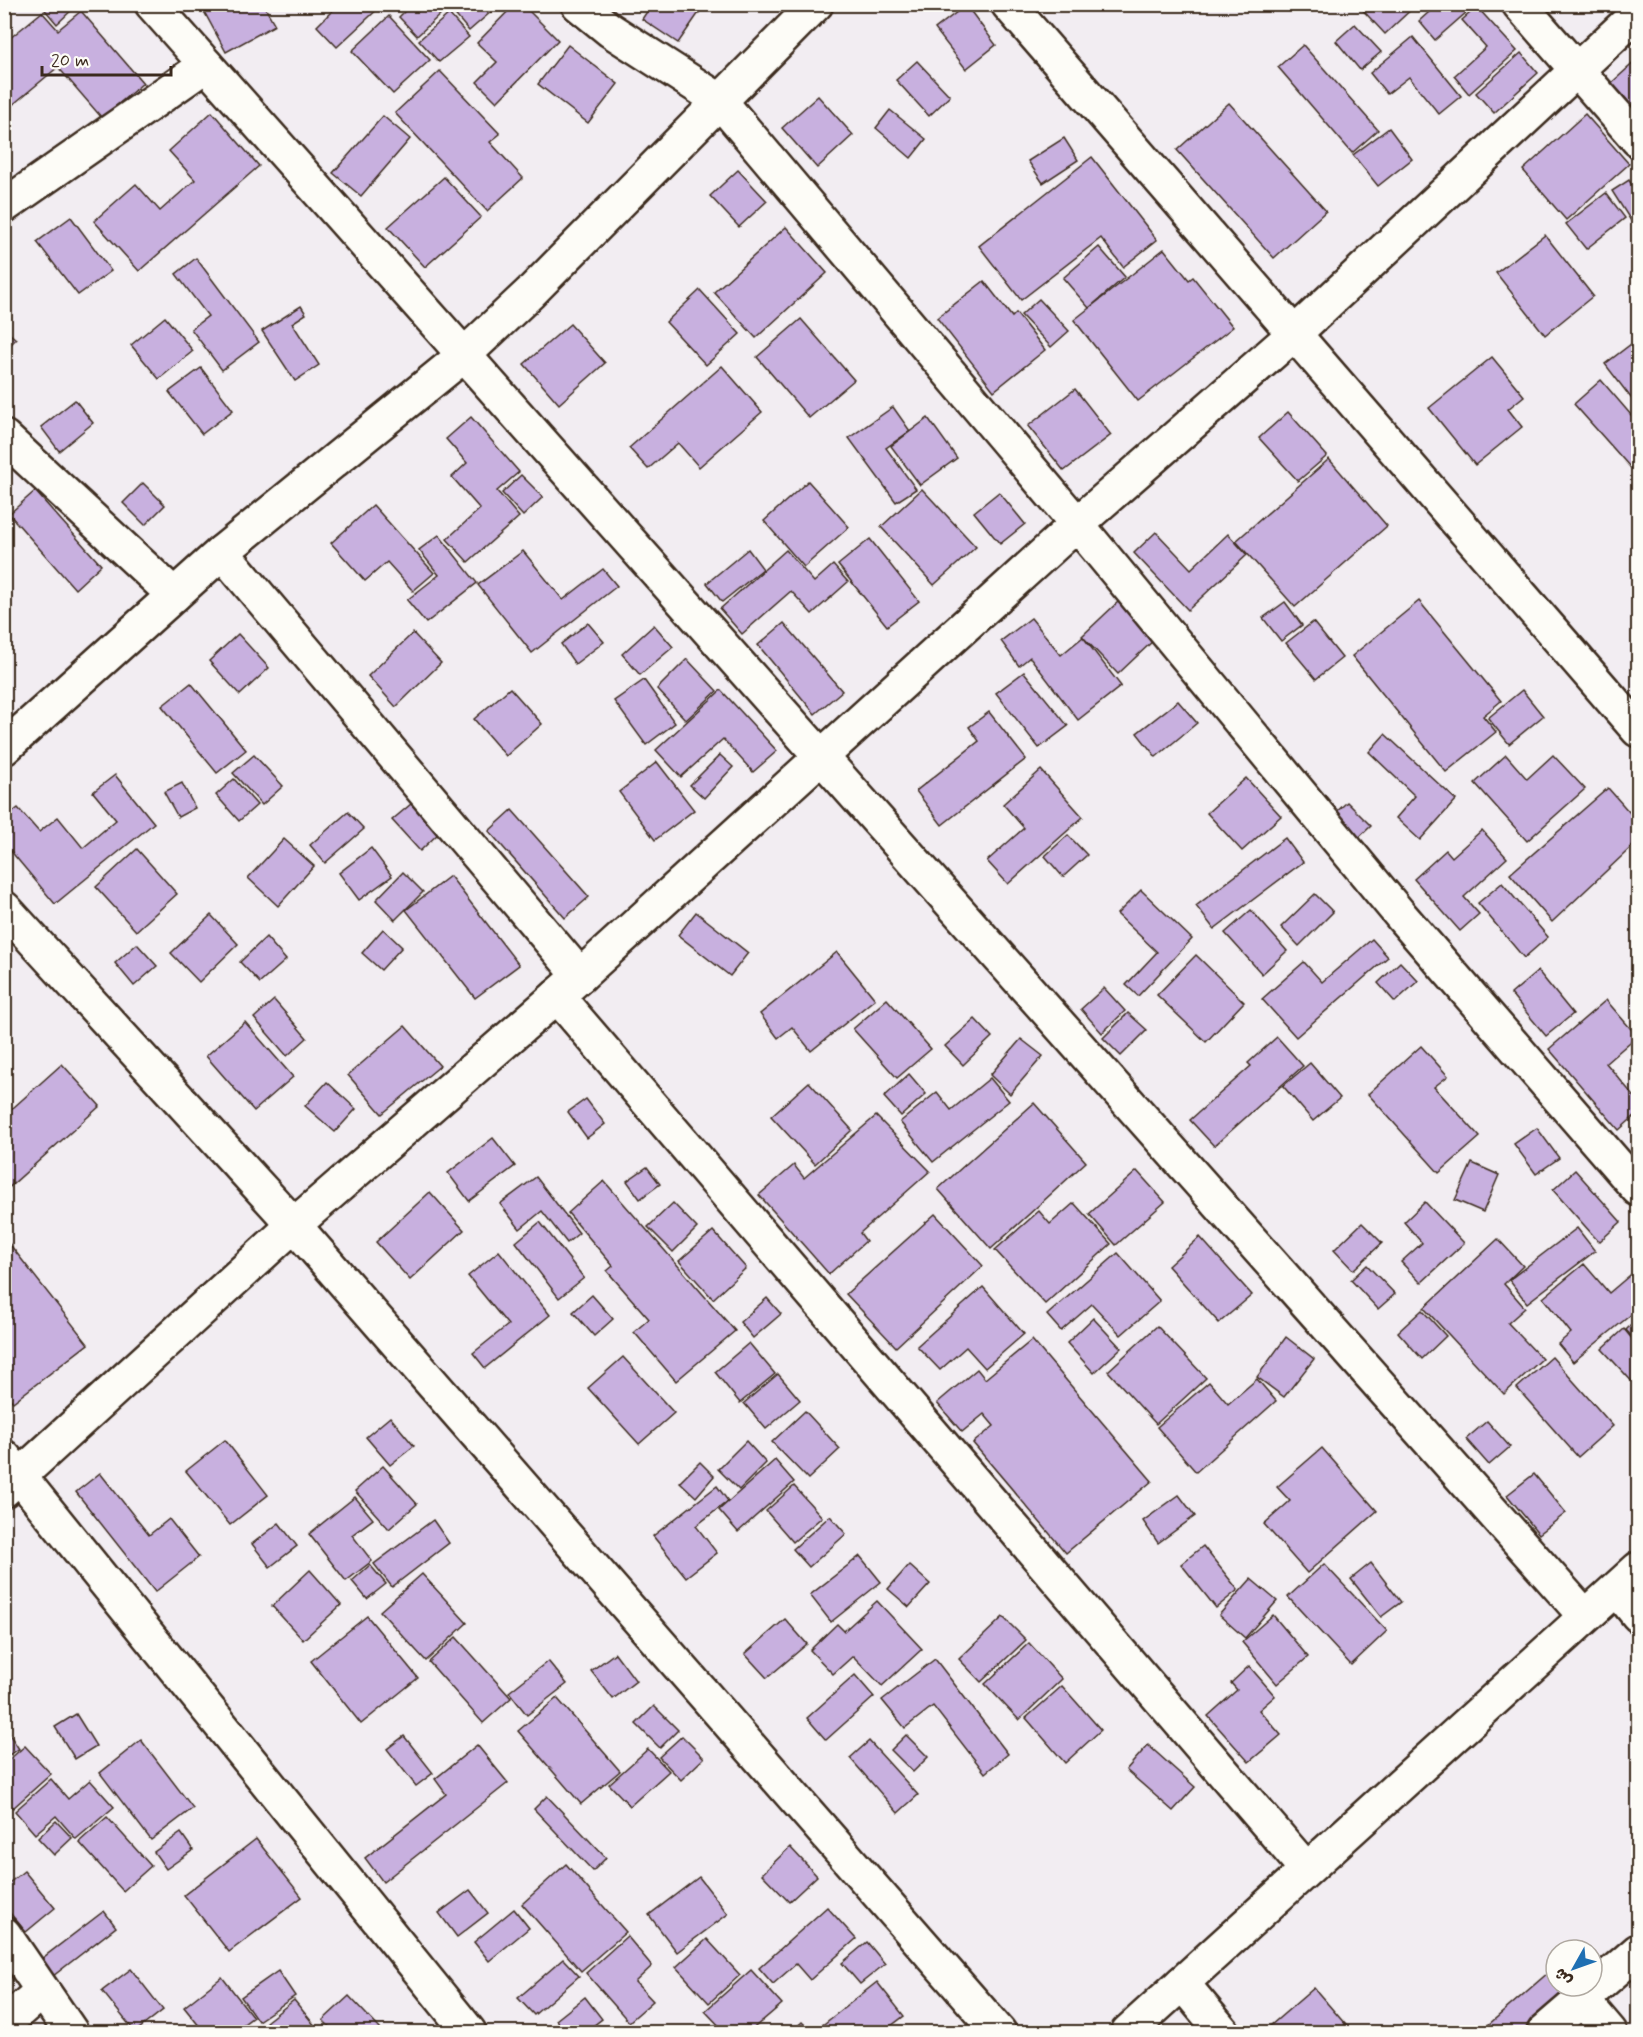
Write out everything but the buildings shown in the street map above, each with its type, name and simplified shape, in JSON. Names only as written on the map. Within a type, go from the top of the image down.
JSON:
[{"type":"street","points":[[152,4],[1585,1617]]},
{"type":"street","points":[[578,4],[610,30],[719,100],[1077,524],[1402,917],[1638,1189]]},
{"type":"street","points":[[4,748],[222,552],[463,356],[530,293],[816,4]]},
{"type":"street","points":[[1008,4],[1638,730]]},
{"type":"street","points":[[1519,4],[1638,140]]},
{"type":"street","points":[[469,2032],[9,1474],[569,986],[1077,524],[1294,334],[1638,13]]},
{"type":"street","points":[[4,206],[206,65]]},
{"type":"street","points":[[4,438],[174,595]]},
{"type":"street","points":[[222,552],[569,986],[1306,1869]]},
{"type":"street","points":[[4,908],[294,1225],[999,2032]]},
{"type":"street","points":[[1128,2032],[1628,1579],[1638,1615]]},
{"type":"street","points":[[4,1934],[71,2032]]},
{"type":"street","points":[[1544,2032],[1638,1951]]},
{"type":"street","points":[[1182,1983],[1223,2032]]},
{"type":"street","points":[[4,2024],[42,1990]]},
{"type":"street","points":[[1582,1999],[1610,2032]]}]
